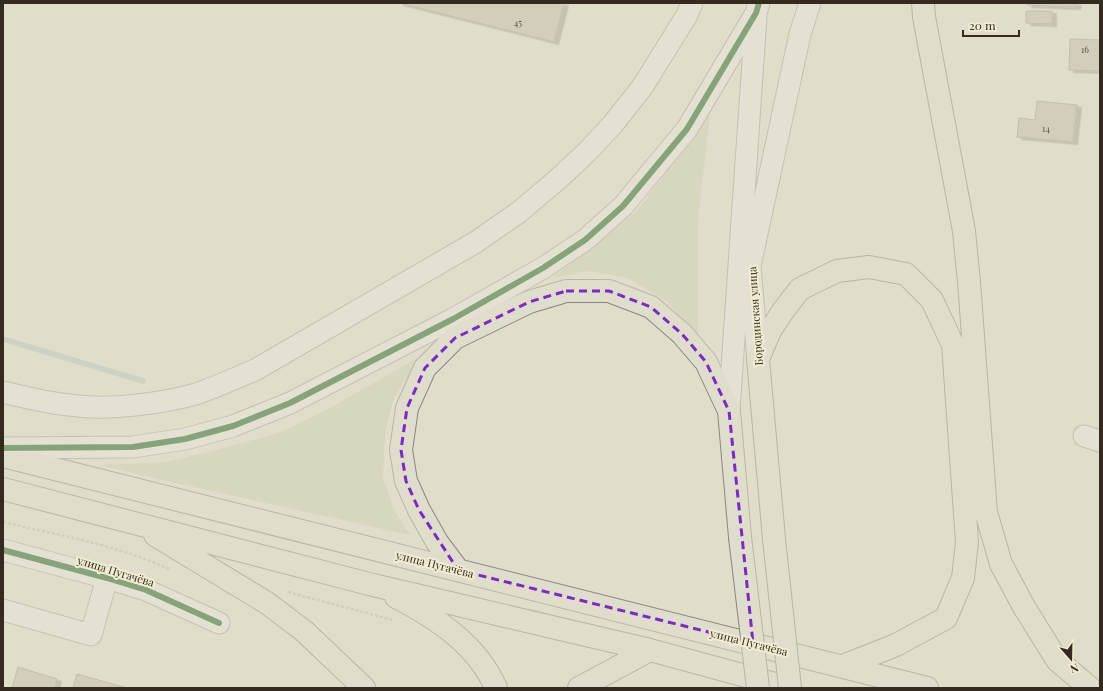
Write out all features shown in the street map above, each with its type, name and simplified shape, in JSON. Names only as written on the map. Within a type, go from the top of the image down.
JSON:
[{"type":"main road","points":[[923,3],[924,17],[964,231],[986,512],[1001,564],[1024,607],[1057,660],[1090,688]]},
{"type":"main road","points":[[758,359],[770,331],[800,289],[837,271],[869,267],[906,274],[932,300],[953,345],[967,542],[963,578],[946,618],[896,645],[843,666]]},
{"type":"main road","points":[[458,570],[437,542],[419,510],[406,481],[401,450],[407,408],[425,368],[455,338],[529,302],[566,291],[609,291],[651,307],[682,334],[706,362],[729,411],[740,537],[758,688]]},
{"type":"main road","name":"Бородинская улица","points":[[758,359],[774,539],[790,688]]},
{"type":"main road","name":"улица Пугачёва","points":[[3,456],[927,688]]},
{"type":"main road","points":[[3,489],[373,585],[650,650],[790,688]]},
{"type":"main road","points":[[135,523],[267,603],[304,631],[364,688]]},
{"type":"main road","points":[[373,585],[413,606],[449,630],[466,644],[480,660],[496,688]]},
{"type":"main road","points":[[579,688],[650,650]]},
{"type":"street","points":[[3,392],[42,401],[79,406],[138,404],[172,400],[196,394],[255,370],[476,242],[519,212],[588,151],[613,124],[643,86],[660,60],[687,15],[692,3]]},
{"type":"street","name":"Бородинская улица","points":[[758,359],[750,266],[800,34],[810,3]]},
{"type":"street","points":[[729,411],[758,8]]},
{"type":"street","points":[[3,448],[133,447],[185,439],[234,426],[317,390],[453,319],[543,268],[586,240],[623,206],[687,129],[758,8]]},
{"type":"street","name":"улица Пугачёва","points":[[3,550],[146,590],[219,623]]},
{"type":"street","points":[[3,610],[91,635],[107,578]]},
{"type":"path","points":[[3,522],[107,547],[139,557],[171,570]]},
{"type":"path","points":[[283,591],[396,621]]},
{"type":"highlighted area","points":[[566,291],[609,291],[651,307],[682,334],[706,362],[729,411],[753,643],[458,570],[419,510],[406,481],[401,450],[407,408],[425,368],[455,338],[529,302]]},
{"type":"green space","points":[[710,115],[698,221],[698,339],[668,302],[628,278],[588,271],[552,278],[636,212]]},
{"type":"green space","points":[[419,357],[394,398],[386,427],[384,453],[383,478],[394,510],[410,535],[100,465],[167,462],[279,433],[330,408]]},
{"type":"building","points":[[399,3],[564,3],[554,42]]},
{"type":"building","points":[[1027,3],[1077,3],[1076,7],[1027,5]]},
{"type":"building","points":[[1026,11],[1052,11],[1052,24],[1026,23]]},
{"type":"building","points":[[1070,39],[1100,40],[1100,71],[1069,70]]},
{"type":"building","points":[[1037,101],[1077,105],[1073,142],[1017,137],[1019,118],[1035,120]]},
{"type":"building","points":[[18,667],[57,679],[55,688],[12,688]]},
{"type":"building","points":[[77,674],[127,688],[73,688]]},
{"type":"waterway","points":[[3,339],[143,381]]},
{"type":"cycle path","points":[[3,448],[133,447],[185,439],[233,426],[290,403],[453,319],[543,268],[585,240],[623,206],[687,129],[756,13],[759,3]]},
{"type":"cycle path","points":[[3,550],[146,590],[219,623]]}]
